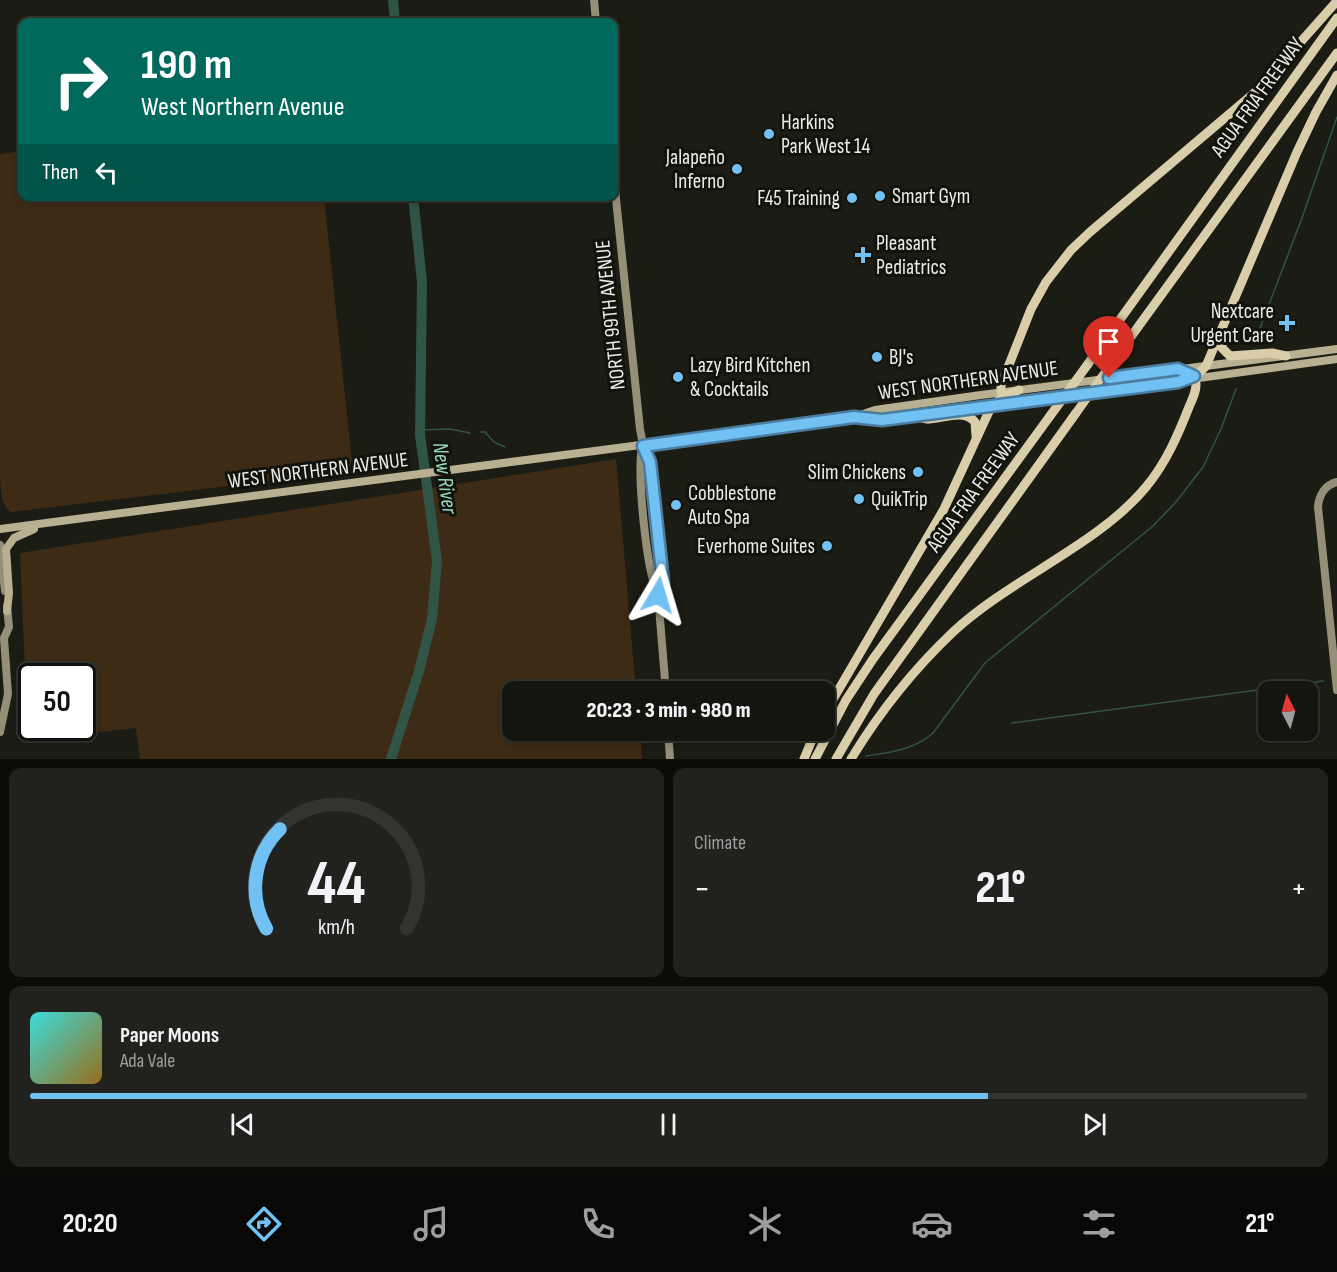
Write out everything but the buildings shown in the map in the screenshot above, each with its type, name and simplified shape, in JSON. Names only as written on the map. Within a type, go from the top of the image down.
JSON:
[{"type":"highway","points":[[1022,403],[1010,401],[1002,394],[1000,388],[1004,375],[1031,309],[1046,282],[1071,250],[1259,89],[1337,1]]},
{"type":"highway","name":"AGUA FRIA FREEWAY","points":[[814,759],[846,700],[873,659],[1337,18]]},
{"type":"highway","name":"AGUA FRIA FREEWAY","points":[[837,759],[874,694],[1337,53]]},
{"type":"highway","points":[[1178,382],[1195,378],[1206,366],[1301,141],[1337,75]]},
{"type":"highway","points":[[1224,325],[1221,343],[1226,354],[1235,357],[1272,353],[1286,356]]},
{"type":"highway","points":[[1178,369],[1195,378]]},
{"type":"highway","points":[[850,759],[896,695],[927,658],[954,631],[993,600],[1118,515],[1141,492],[1161,465],[1174,442],[1196,391],[1195,378]]},
{"type":"highway","points":[[835,696],[944,509],[991,407],[1002,394],[1018,390]]},
{"type":"highway","points":[[912,415],[926,419],[969,416],[976,425],[975,442]]},
{"type":"highway","points":[[804,759],[811,741]]},
{"type":"main road","points":[[594,0],[596,18]]},
{"type":"main road","name":"NORTH 99TH AVENUE","points":[[616,201],[643,446],[639,462],[642,499],[652,582],[658,595],[665,681]]},
{"type":"main road","name":"WEST NORTHERN AVENUE","points":[[1018,390],[1337,349]]},
{"type":"main road","points":[[1195,378],[1337,359]]},
{"type":"main road","name":"WEST NORTHERN AVENUE","points":[[854,417],[882,420],[1178,382]]},
{"type":"main road","name":"WEST NORTHERN AVENUE","points":[[0,529],[643,446],[854,417],[875,410],[1002,394]]},
{"type":"main road","points":[[1337,482],[1328,486],[1321,494],[1318,511],[1337,690]]},
{"type":"main road","points":[[7,611],[9,593],[6,552],[8,545],[19,535],[48,524]]},
{"type":"main road","points":[[0,545],[9,627],[2,635],[8,694],[0,732]]},
{"type":"main road","points":[[669,741],[670,759]]},
{"type":"shaded area","points":[[18,152],[18,201],[324,201],[353,471],[11,512],[7,509],[2,496],[0,474],[0,154]]},
{"type":"shaded area","points":[[616,459],[635,681],[502,681],[502,741],[641,741],[642,759],[140,759],[136,728],[96,732],[96,663],[25,663],[20,553]]},
{"type":"waterway","name":"New River","points":[[393,0],[395,18]]},
{"type":"waterway","points":[[1254,344],[1302,218],[1337,117]]},
{"type":"waterway","name":"New River","points":[[391,759],[419,671],[432,619],[437,561],[420,435],[422,282],[414,201]]},
{"type":"waterway","points":[[866,756],[910,747],[926,739],[933,733],[985,663],[1153,526],[1176,502],[1203,467],[1236,389]]},
{"type":"waterway","points":[[420,430],[450,429],[470,433]]},
{"type":"waterway","points":[[481,432],[485,432],[494,442],[505,447]]},
{"type":"waterway","points":[[1012,723],[1323,681]]},
{"type":"place","name":"Harkins Park West 14","points":[[769,134]]},
{"type":"place","name":"Jalapeño Inferno","points":[[737,169]]},
{"type":"place","name":"Smart Gym","points":[[880,196]]},
{"type":"place","name":"F45 Training","points":[[852,198]]},
{"type":"place","name":"Pleasant Pediatrics","points":[[863,255]]},
{"type":"place","name":"Nextcare Urgent Care","points":[[1287,323]]},
{"type":"place","name":"BJ's","points":[[877,357]]},
{"type":"place","name":"Lazy Bird Kitchen & Cocktails","points":[[678,377]]},
{"type":"place","name":"Slim Chickens","points":[[918,472]]},
{"type":"place","name":"QuikTrip","points":[[859,499]]},
{"type":"place","name":"Cobblestone Auto Spa","points":[[676,505]]},
{"type":"place","name":"Everhome Suites","points":[[827,546]]},
{"type":"route","points":[[658,595],[663,581],[650,462],[643,446],[854,417],[882,420],[982,408],[1178,382],[1194,376],[1178,369],[1109,378]]}]
